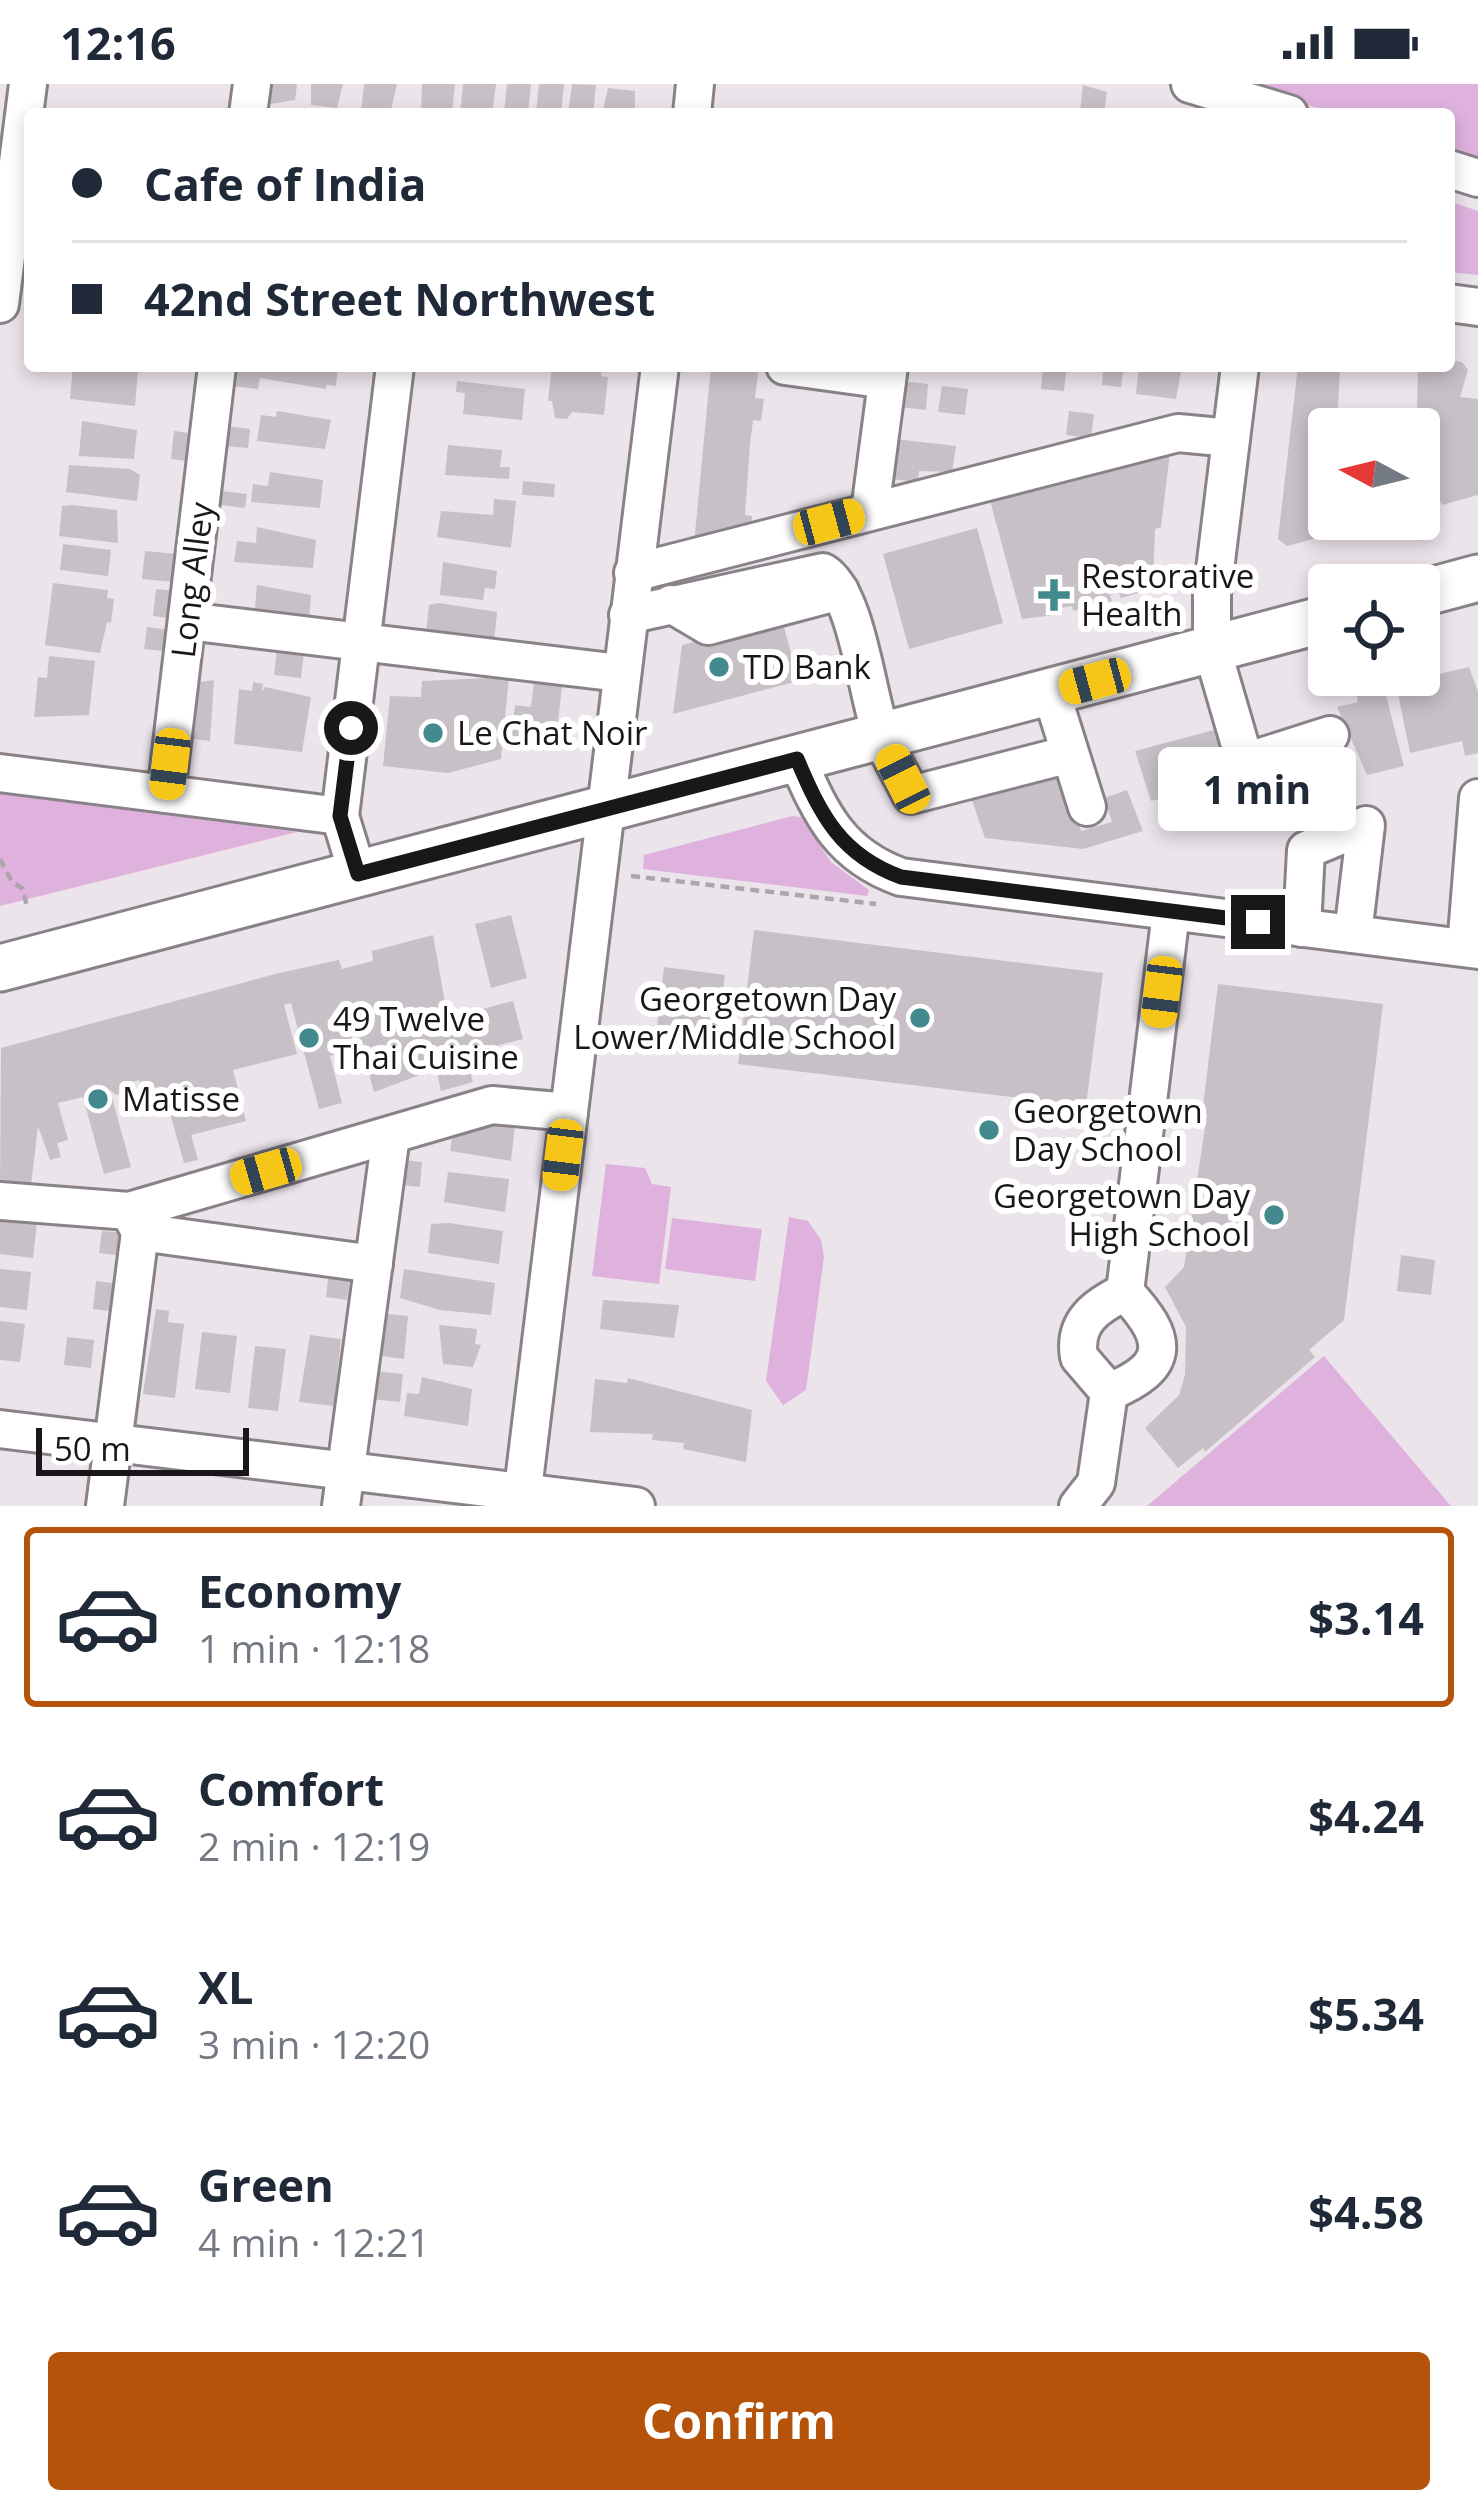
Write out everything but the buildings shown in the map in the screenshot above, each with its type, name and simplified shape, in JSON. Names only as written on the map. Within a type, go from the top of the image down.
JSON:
[{"type":"main road","points":[[1440,588],[1478,578]]},
{"type":"main road","points":[[0,968],[1308,624]]},
{"type":"street","points":[[0,304],[17,131],[28,84]]},
{"type":"street","points":[[1190,84],[1265,108]]},
{"type":"street","name":"Long Alley","points":[[166,794],[217,372]]},
{"type":"street","points":[[358,874],[340,816],[394,372]]},
{"type":"street","points":[[522,1499],[602,812],[659,372]]},
{"type":"street","points":[[1239,372],[1212,594],[1212,649],[1245,762],[1330,735]]},
{"type":"street","points":[[871,511],[888,373]]},
{"type":"street","points":[[633,574],[1178,433],[1231,438]]},
{"type":"street","points":[[628,615],[823,572],[840,591],[882,737],[911,796],[1070,754]]},
{"type":"street","points":[[187,621],[620,673]]},
{"type":"street","points":[[1051,692],[1087,807]]},
{"type":"street","points":[[797,759],[828,827],[853,855],[877,868],[927,883],[1472,949],[1478,798]]},
{"type":"street","points":[[0,773],[340,816]]},
{"type":"street","points":[[1302,928],[1306,850],[1366,825],[1352,934]]},
{"type":"street","points":[[1109,1392],[1145,1374],[1158,1351],[1154,1325],[1126,1292],[1171,912]]},
{"type":"street","points":[[135,1221],[492,1105],[568,1112]]},
{"type":"street","points":[[344,1489],[391,1135]]},
{"type":"street","points":[[0,1201],[374,1264]]},
{"type":"street","points":[[105,1506],[135,1221]]},
{"type":"street","points":[[1078,1506],[1096,1483],[1109,1392],[1078,1357],[1078,1330],[1096,1309],[1126,1292]]},
{"type":"street","points":[[0,1429],[113,1443],[344,1489],[636,1506]]},
{"type":"path","points":[[0,859],[12,882],[23,889],[27,907]]},
{"type":"path","points":[[616,880],[626,876],[878,904]]},
{"type":"shaded area","points":[[1245,84],[1478,84],[1478,162],[1455,154],[1455,108],[1317,108]]},
{"type":"shaded area","points":[[1455,203],[1478,211],[1478,275],[1455,273]]},
{"type":"shaded area","points":[[0,793],[297,832],[0,906]]},
{"type":"shaded area","points":[[801,817],[831,862],[869,890],[867,896],[643,869],[644,855]]},
{"type":"shaded area","points":[[606,1164],[645,1168],[652,1184],[671,1187],[659,1284],[592,1276]]},
{"type":"shaded area","points":[[789,1217],[808,1221],[821,1240],[824,1257],[806,1390],[783,1405],[766,1381]]},
{"type":"shaded area","points":[[672,1218],[762,1229],[755,1281],[665,1269]]},
{"type":"shaded area","points":[[1324,1356],[1451,1506],[1147,1506]]},
{"type":"place","name":"Restorative Health","points":[[1054,595]]},
{"type":"place","name":"TD Bank","points":[[719,667]]},
{"type":"place","name":"Le Chat Noir","points":[[433,733]]},
{"type":"place","name":"Georgetown Day Lower/Middle School","points":[[920,1018]]},
{"type":"place","name":"49 Twelve Thai Cuisine","points":[[309,1038]]},
{"type":"place","name":"Matisse","points":[[98,1099]]},
{"type":"place","name":"Georgetown Day School","points":[[989,1130]]},
{"type":"place","name":"Georgetown Day High School","points":[[1274,1215]]},
{"type":"route","points":[[351,728],[340,816],[358,874],[797,759],[828,827],[853,855],[901,877],[1258,922]]}]
